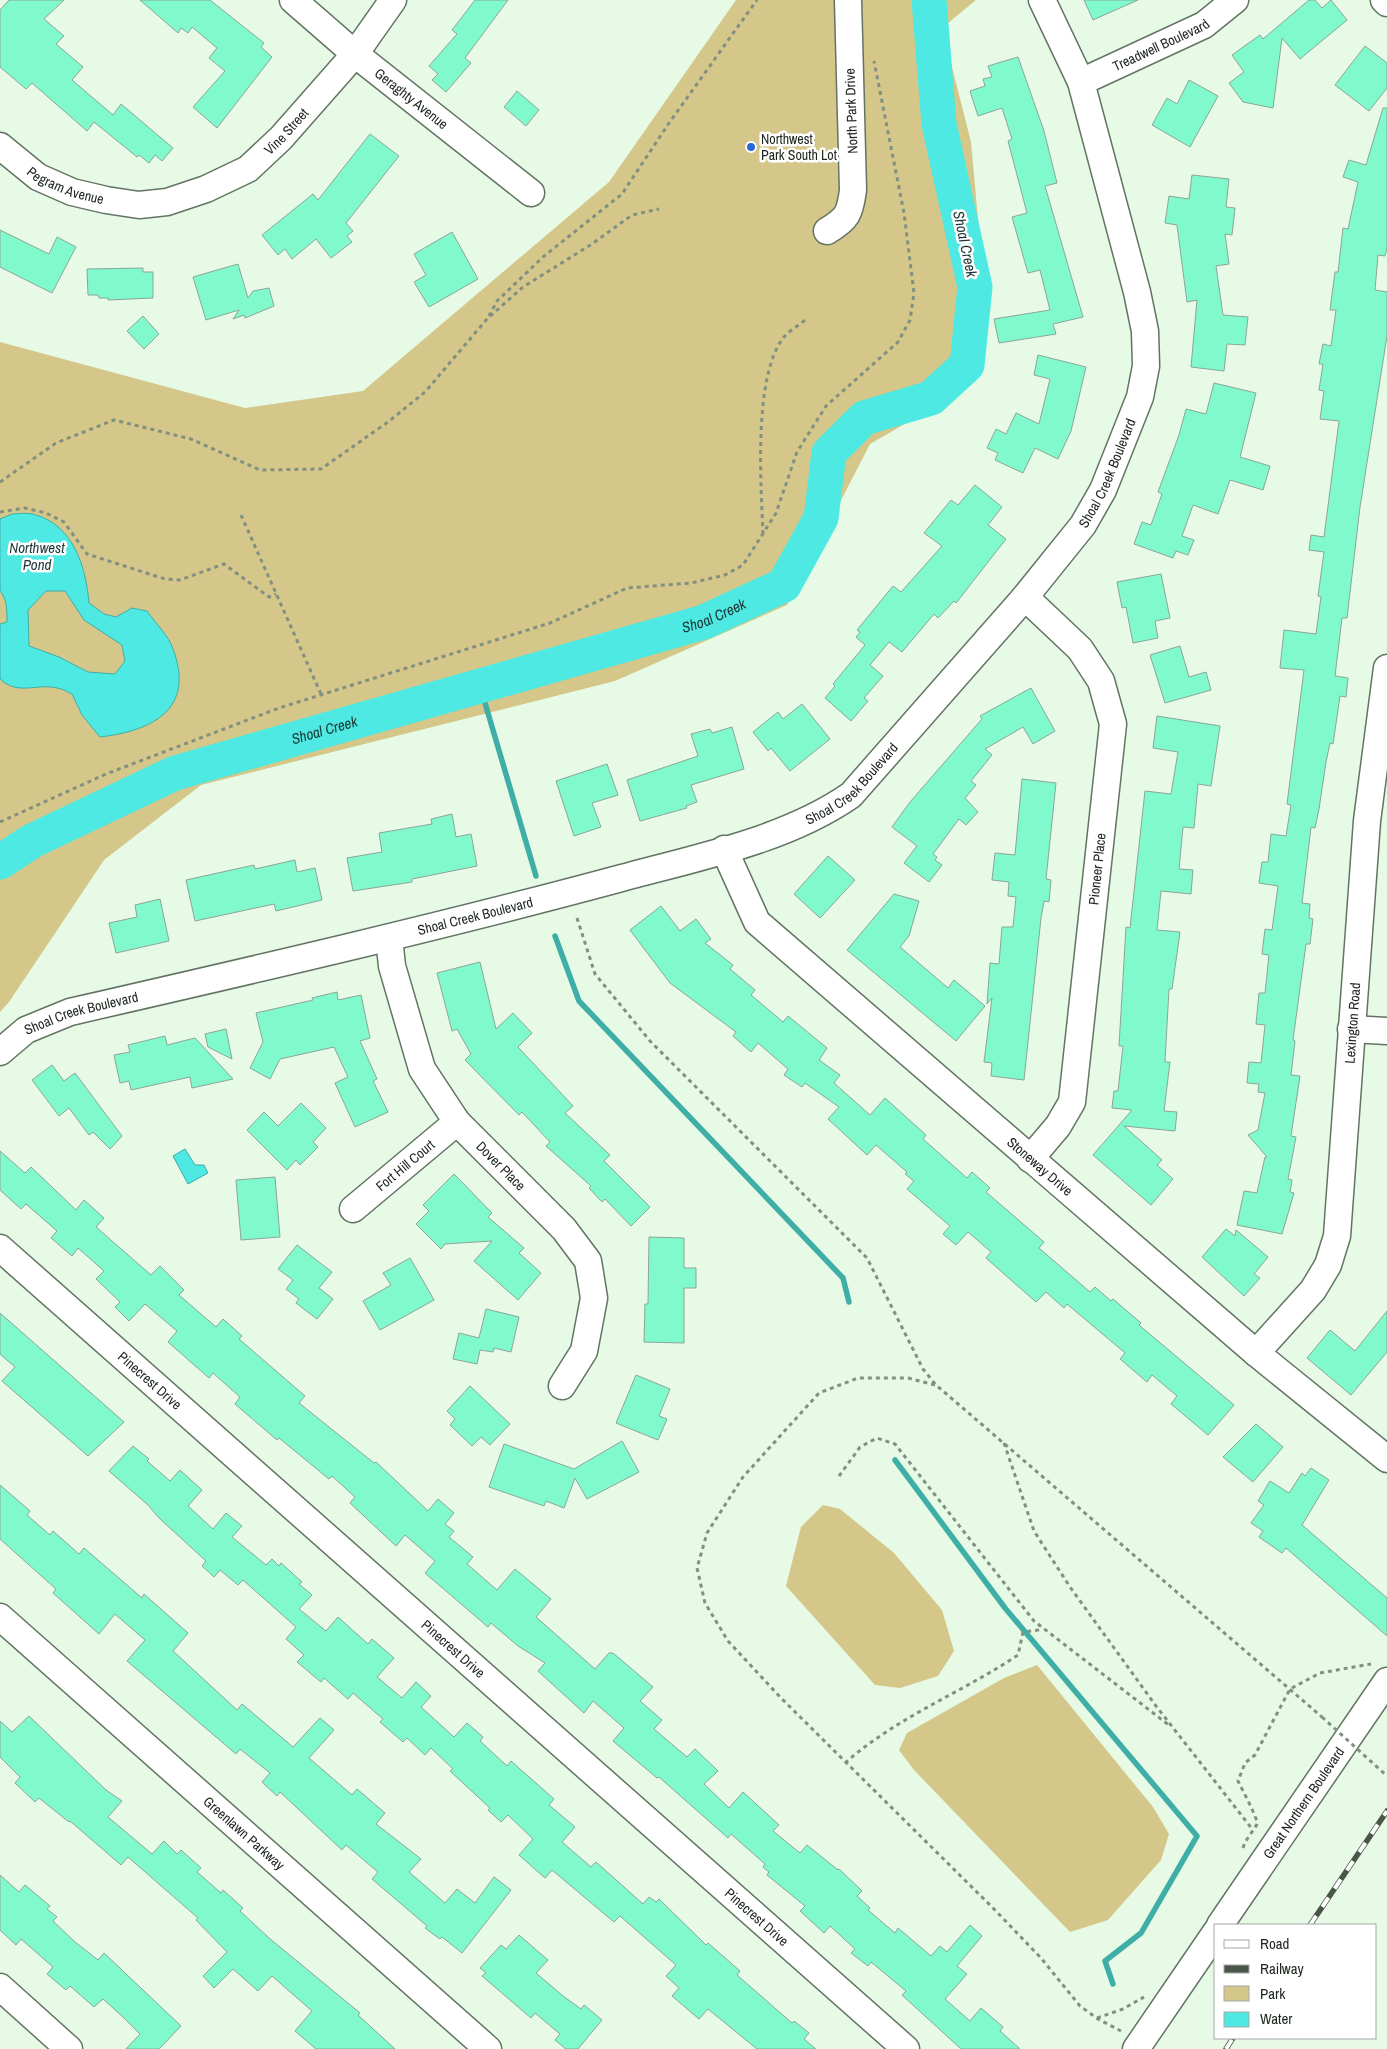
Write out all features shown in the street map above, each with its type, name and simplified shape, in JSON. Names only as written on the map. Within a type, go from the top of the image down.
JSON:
[{"type":"street","name":"Geraghty Avenue","points":[[293,0],[355,54],[531,193]]},
{"type":"street","name":"Vine Street","points":[[139,205],[167,202],[198,192],[248,169],[280,138],[355,54],[393,0]]},
{"type":"street","name":"North Park Drive","points":[[835,226],[851,207],[853,190],[848,0]]},
{"type":"street","name":"Shoal Creek Boulevard","points":[[0,1052],[26,1030],[70,1012],[389,938],[543,899],[724,849],[804,822],[829,810],[851,795],[1025,597],[1084,525],[1103,490],[1140,397],[1146,366],[1146,331],[1137,292],[1081,82],[1042,0]]},
{"type":"street","name":"Treadwell Boulevard","points":[[1081,82],[1204,25],[1235,0]]},
{"type":"street","points":[[1384,0],[1387,3]]},
{"type":"street","name":"Pegram Avenue","points":[[0,146],[38,177],[72,192],[139,205]]},
{"type":"street","name":"Pioneer Place","points":[[1025,597],[1080,649],[1102,681],[1113,724],[1072,1102],[1058,1126],[1030,1159]]},
{"type":"street","name":"Lexington Road","points":[[1256,1353],[1313,1290],[1328,1265],[1337,1236],[1366,821],[1387,668]]},
{"type":"street","name":"Stoneway Drive","points":[[724,849],[757,922],[1256,1353],[1387,1460]]},
{"type":"street","name":"Dover Place","points":[[389,938],[392,966],[422,1068],[457,1122],[564,1230],[588,1262],[594,1298],[584,1351],[562,1386]]},
{"type":"street","points":[[1351,1029],[1387,1031]]},
{"type":"street","name":"Fort Hill Court","points":[[353,1210],[457,1122]]},
{"type":"street","name":"Pinecrest Drive","points":[[0,1248],[906,2049]]},
{"type":"street","name":"Greenlawn Parkway","points":[[0,1617],[488,2049]]},
{"type":"street","name":"Great Northern Boulevard","points":[[1221,1924],[1383,1671]]},
{"type":"street","points":[[1139,2045],[1214,1935]]},
{"type":"street","points":[[0,1987],[68,2049]]},
{"type":"path","points":[[487,319],[496,301],[543,257],[622,194],[669,123],[756,0]]},
{"type":"path","points":[[0,822],[106,774],[279,708],[550,623],[627,588],[691,583],[725,575],[743,566],[776,512],[798,452],[826,406],[898,342],[910,320],[914,293],[904,213],[872,51]]},
{"type":"path","points":[[0,482],[56,443],[114,420],[190,439],[260,470],[321,469],[388,422],[425,392],[487,319],[523,287],[592,244],[632,215],[658,209]]},
{"type":"path","points":[[762,534],[760,442],[769,365],[784,337],[804,320]]},
{"type":"path","points":[[0,512],[25,508],[46,514],[64,522],[87,554],[156,576],[180,580],[224,564],[269,596],[276,594]]},
{"type":"path","points":[[241,515],[321,694]]},
{"type":"path","points":[[577,918],[595,974],[650,1041],[867,1258],[923,1369],[936,1385],[1290,1689],[1387,1776]]},
{"type":"path","points":[[936,1385],[908,1378],[858,1378],[819,1392],[743,1477],[707,1534],[697,1568],[705,1603],[728,1640],[780,1698],[993,1908],[1041,1958],[1080,2006],[1139,2045]]},
{"type":"path","points":[[839,1476],[860,1447],[877,1438],[894,1444],[1034,1621],[1174,1729]]},
{"type":"path","points":[[1004,1443],[1034,1531],[1070,1587],[1174,1729],[1253,1829],[1258,1822],[1258,1818],[1251,1810],[1238,1781],[1245,1763],[1255,1755],[1290,1689],[1320,1672],[1365,1666],[1383,1671]]},
{"type":"path","points":[[845,1763],[897,1723],[985,1677],[1018,1655],[1023,1632],[1038,1630],[1042,1627]]},
{"type":"path","points":[[1096,2018],[1123,2009],[1149,1994]]},
{"type":"green space","points":[[736,0],[976,0],[942,28],[971,142],[985,296],[965,389],[870,444],[787,605],[615,681],[201,785],[104,860],[9,1002],[0,1012],[0,342],[245,408],[363,391],[609,182]]},
{"type":"green space","points":[[823,1505],[840,1509],[894,1553],[942,1610],[954,1651],[938,1676],[900,1688],[875,1685],[786,1586],[801,1527]]},
{"type":"green space","points":[[1037,1665],[1153,1807],[1169,1834],[1161,1860],[1108,1920],[1070,1932],[914,1770],[899,1750],[907,1733],[1004,1678]]},
{"type":"water","name":"Northwest Pond","points":[[12,514],[30,514],[49,521],[60,528],[76,550],[85,576],[89,603],[104,614],[116,617],[132,608],[147,611],[171,644],[179,670],[178,688],[173,702],[164,714],[152,723],[136,729],[100,737],[82,715],[72,694],[50,687],[14,687],[0,679],[0,624],[7,622],[7,609],[0,591],[0,519]],"holes":[[[46,591],[65,591],[84,620],[122,645],[125,661],[115,674],[88,672],[59,657],[29,646],[28,610]]]},
{"type":"water","points":[[185,1149],[195,1165],[204,1165],[208,1173],[188,1184],[173,1156]]},
{"type":"building","points":[[9,0],[64,0],[44,19],[64,36],[56,44],[83,67],[72,80],[113,115],[121,104],[173,148],[162,161],[155,155],[149,163],[139,155],[137,157],[94,122],[87,131],[32,83],[26,89],[0,67],[0,10]]},
{"type":"building","points":[[140,0],[210,0],[264,43],[261,47],[272,57],[217,128],[193,107],[225,71],[209,58],[217,48],[192,27],[188,33],[181,28],[178,33]]},
{"type":"building","points":[[475,0],[508,0],[465,58],[471,63],[446,92],[432,80],[438,74],[429,66],[457,34],[452,30]]},
{"type":"building","points":[[1084,0],[1138,0],[1093,20]]},
{"type":"building","points":[[1309,0],[1315,0],[1322,8],[1331,0],[1347,20],[1300,59],[1282,38],[1273,108],[1243,102],[1229,83],[1244,72],[1232,55],[1260,35],[1263,39]]},
{"type":"building","points":[[1365,46],[1387,63],[1387,88],[1369,111],[1335,85]]},
{"type":"building","points":[[1018,57],[1044,131],[1057,183],[1045,186],[1083,317],[1053,324],[1056,334],[999,343],[994,319],[1050,310],[1040,270],[1028,273],[1012,217],[1027,213],[1008,141],[1012,139],[1002,108],[978,116],[970,91],[985,86],[983,79],[992,77],[988,66]]},
{"type":"building","points":[[1189,80],[1218,96],[1190,147],[1152,125],[1167,98],[1177,104]]},
{"type":"building","points":[[517,91],[539,110],[526,126],[504,107]]},
{"type":"building","points":[[1383,108],[1387,108],[1387,248],[1385,256],[1378,255],[1375,290],[1387,292],[1387,336],[1360,507],[1347,618],[1342,618],[1335,676],[1348,678],[1346,697],[1340,696],[1333,744],[1330,743],[1315,828],[1311,827],[1302,903],[1310,904],[1309,918],[1313,919],[1310,944],[1306,944],[1293,1040],[1295,1041],[1291,1075],[1300,1076],[1291,1136],[1296,1137],[1288,1179],[1292,1180],[1290,1192],[1294,1193],[1282,1234],[1237,1225],[1244,1191],[1257,1193],[1265,1157],[1267,1157],[1248,1135],[1258,1130],[1265,1093],[1258,1092],[1259,1084],[1247,1083],[1249,1062],[1261,1063],[1265,1025],[1256,1024],[1259,993],[1265,993],[1269,955],[1262,954],[1265,929],[1272,930],[1278,886],[1259,883],[1262,862],[1268,862],[1271,834],[1286,836],[1291,805],[1287,804],[1304,670],[1280,668],[1284,630],[1316,634],[1321,597],[1318,596],[1324,552],[1309,550],[1311,535],[1324,537],[1339,421],[1320,419],[1324,391],[1319,390],[1323,364],[1319,364],[1323,344],[1331,346],[1336,310],[1330,310],[1335,272],[1338,272],[1343,228],[1348,229],[1358,182],[1343,177],[1349,160],[1366,165]]},
{"type":"building","points":[[370,134],[399,156],[346,223],[353,231],[347,236],[352,242],[331,258],[316,239],[292,259],[285,249],[278,255],[262,235],[313,194],[318,200]]},
{"type":"building","points":[[1192,175],[1229,179],[1226,207],[1235,208],[1232,235],[1225,234],[1229,264],[1216,266],[1223,315],[1248,317],[1245,345],[1227,344],[1224,371],[1191,367],[1197,300],[1187,302],[1177,225],[1165,223],[1169,196],[1189,199]]},
{"type":"building","points":[[0,230],[49,254],[57,237],[76,247],[52,293],[0,267]]},
{"type":"building","points":[[452,232],[478,279],[429,307],[414,282],[426,275],[414,254]]},
{"type":"building","points":[[238,264],[248,298],[253,291],[269,288],[274,306],[245,318],[244,315],[233,319],[239,310],[206,320],[193,277]]},
{"type":"building","points":[[143,268],[143,272],[153,272],[153,298],[108,300],[108,298],[99,298],[98,295],[88,295],[87,269]]},
{"type":"building","points":[[143,316],[159,334],[144,349],[127,331]]},
{"type":"building","points":[[1038,355],[1086,367],[1071,431],[1058,459],[1035,448],[1023,473],[995,460],[998,453],[987,448],[996,429],[1006,434],[1016,413],[1039,424],[1050,379],[1034,375]]},
{"type":"building","points":[[1214,383],[1256,393],[1240,457],[1270,466],[1263,490],[1230,480],[1218,514],[1193,505],[1182,536],[1194,540],[1188,555],[1176,551],[1173,558],[1134,544],[1142,522],[1151,525],[1162,494],[1158,492],[1179,435],[1186,409],[1206,414]]},
{"type":"building","points":[[975,485],[1002,507],[988,525],[1006,539],[956,603],[954,601],[938,618],[934,614],[902,652],[889,642],[870,665],[883,676],[864,698],[868,701],[851,721],[825,698],[835,686],[833,684],[865,645],[856,637],[860,632],[857,630],[893,586],[901,592],[942,546],[924,533],[951,500],[958,505]]},
{"type":"building","points":[[1161,574],[1170,618],[1155,621],[1158,638],[1133,643],[1126,607],[1122,608],[1117,582]]},
{"type":"building","points":[[1180,646],[1189,677],[1206,672],[1211,690],[1165,703],[1150,655]]},
{"type":"building","points":[[1031,688],[1055,731],[1033,744],[1023,727],[985,749],[992,755],[971,781],[976,785],[965,798],[978,812],[966,825],[959,819],[933,854],[937,857],[935,860],[942,865],[929,882],[904,863],[917,846],[892,827],[910,802],[982,719],[980,716]]},
{"type":"building","points":[[802,704],[830,739],[790,771],[771,748],[768,751],[753,732],[778,712],[783,719]]},
{"type":"building","points":[[1157,716],[1220,726],[1211,786],[1198,784],[1194,828],[1183,827],[1179,869],[1193,870],[1191,894],[1161,891],[1157,930],[1180,932],[1172,989],[1169,989],[1165,1062],[1170,1062],[1164,1111],[1177,1112],[1175,1131],[1124,1126],[1162,1160],[1157,1165],[1173,1179],[1151,1205],[1093,1155],[1132,1110],[1112,1108],[1114,1091],[1118,1091],[1123,1046],[1119,1046],[1126,927],[1130,928],[1145,791],[1171,794],[1178,752],[1153,748]]},
{"type":"building","points":[[732,727],[744,769],[691,785],[697,802],[686,806],[687,808],[640,821],[627,780],[698,756],[691,734],[710,729],[712,733]]},
{"type":"building","points":[[607,764],[618,795],[592,803],[601,827],[574,836],[556,781]]},
{"type":"building","points":[[1022,779],[1056,783],[1046,879],[1051,880],[1049,902],[1044,901],[1041,918],[1024,1080],[991,1076],[992,1063],[984,1062],[992,998],[987,1004],[990,963],[999,964],[1002,927],[1013,927],[1016,897],[1008,896],[1009,882],[992,880],[995,853],[1015,855]]},
{"type":"building","points":[[452,814],[456,837],[471,834],[477,866],[412,879],[412,882],[353,891],[347,858],[382,852],[379,833],[432,824],[431,819]]},
{"type":"building","points":[[828,856],[855,880],[820,918],[794,894]]},
{"type":"building","points":[[295,860],[297,872],[315,868],[322,900],[276,911],[274,904],[195,921],[186,880],[254,865],[255,869]]},
{"type":"building","points":[[894,894],[919,901],[909,936],[900,947],[948,988],[954,980],[985,1006],[956,1041],[847,950]]},
{"type":"building","points":[[160,899],[169,941],[116,953],[109,923],[137,917],[135,905]]},
{"type":"building","points":[[661,906],[680,931],[696,919],[711,939],[705,943],[733,965],[730,969],[755,990],[751,995],[783,1022],[788,1016],[827,1048],[819,1060],[840,1075],[834,1083],[870,1115],[885,1098],[926,1135],[923,1139],[967,1178],[972,1172],[990,1188],[986,1192],[1044,1242],[1039,1248],[1090,1292],[1095,1287],[1111,1301],[1113,1299],[1141,1323],[1139,1325],[1234,1405],[1208,1435],[1171,1404],[1177,1396],[1152,1375],[1147,1382],[1120,1359],[1124,1352],[1067,1304],[1064,1308],[1046,1292],[1036,1302],[986,1258],[991,1252],[968,1232],[956,1245],[943,1234],[950,1226],[907,1189],[914,1181],[905,1174],[907,1172],[876,1145],[867,1155],[828,1119],[839,1107],[805,1083],[802,1087],[784,1075],[788,1069],[758,1043],[751,1052],[733,1036],[736,1032],[670,983],[630,930]]},
{"type":"building","points":[[480,962],[496,1029],[513,1013],[532,1033],[518,1047],[573,1106],[565,1113],[610,1155],[604,1161],[650,1207],[631,1226],[605,1199],[602,1202],[589,1188],[591,1186],[546,1146],[550,1142],[522,1112],[519,1115],[465,1060],[471,1054],[457,1029],[452,1031],[437,973]]},
{"type":"building","points":[[337,992],[338,1000],[361,995],[370,1038],[360,1041],[377,1079],[373,1081],[388,1112],[355,1127],[335,1083],[348,1077],[334,1047],[280,1059],[270,1079],[250,1068],[263,1042],[256,1013],[313,1000],[312,998]]},
{"type":"building","points":[[226,1029],[232,1059],[208,1047],[205,1034]]},
{"type":"building","points":[[165,1036],[167,1045],[195,1038],[233,1079],[192,1088],[190,1077],[131,1090],[129,1081],[120,1083],[114,1055],[130,1052],[128,1045]]},
{"type":"building","points":[[52,1065],[64,1081],[75,1073],[122,1136],[110,1149],[93,1132],[89,1135],[69,1108],[59,1116],[32,1080]]},
{"type":"building","points":[[301,1103],[326,1128],[313,1142],[318,1147],[300,1165],[296,1160],[287,1170],[247,1130],[264,1112],[278,1126]]},
{"type":"building","points":[[0,1151],[25,1173],[31,1167],[76,1210],[84,1200],[104,1218],[96,1227],[151,1275],[160,1266],[184,1290],[179,1295],[216,1327],[223,1319],[242,1336],[239,1339],[305,1396],[299,1403],[374,1463],[376,1462],[428,1511],[438,1499],[454,1513],[445,1524],[454,1531],[449,1537],[473,1557],[467,1564],[497,1590],[515,1569],[551,1599],[536,1617],[595,1669],[609,1653],[613,1653],[653,1687],[640,1701],[662,1720],[654,1729],[687,1757],[695,1749],[718,1771],[704,1784],[729,1808],[743,1792],[779,1825],[773,1831],[800,1853],[807,1845],[839,1869],[862,1891],[857,1896],[870,1908],[868,1910],[895,1933],[898,1928],[931,1956],[940,1946],[947,1952],[970,1925],[982,1936],[957,1966],[967,1974],[945,1999],[970,2021],[981,2008],[1003,2027],[1000,2031],[1020,2049],[961,2049],[902,1995],[906,1991],[871,1962],[868,1966],[851,1953],[855,1949],[830,1926],[824,1933],[800,1911],[805,1906],[767,1875],[769,1872],[763,1867],[765,1864],[731,1834],[728,1838],[659,1777],[657,1778],[613,1741],[624,1728],[593,1701],[584,1713],[538,1671],[545,1663],[518,1646],[491,1623],[488,1627],[425,1573],[435,1561],[405,1535],[396,1546],[350,1503],[355,1497],[332,1476],[329,1479],[279,1438],[277,1440],[235,1404],[240,1397],[213,1373],[209,1378],[168,1342],[177,1331],[145,1304],[129,1321],[115,1307],[120,1302],[96,1279],[104,1271],[78,1248],[72,1256],[51,1238],[57,1231],[26,1204],[21,1209],[0,1190]]},
{"type":"building","points":[[454,1174],[492,1213],[488,1217],[524,1248],[519,1253],[541,1273],[518,1300],[474,1261],[492,1241],[445,1244],[441,1249],[416,1224],[429,1211],[423,1205]]},
{"type":"building","points":[[275,1177],[280,1237],[241,1240],[236,1180]]},
{"type":"building","points":[[1226,1229],[1235,1236],[1236,1230],[1268,1257],[1254,1274],[1260,1278],[1244,1296],[1202,1257]]},
{"type":"building","points":[[649,1237],[684,1238],[684,1268],[696,1268],[696,1288],[684,1288],[684,1343],[644,1342],[645,1304],[648,1304]]},
{"type":"building","points":[[297,1245],[332,1272],[319,1288],[333,1299],[317,1319],[296,1303],[299,1299],[286,1289],[293,1280],[278,1269]]},
{"type":"building","points":[[410,1258],[434,1300],[380,1330],[363,1301],[391,1285],[383,1273]]},
{"type":"building","points":[[486,1309],[519,1317],[511,1352],[494,1348],[493,1352],[480,1350],[477,1364],[453,1359],[459,1333],[479,1338]]},
{"type":"building","points":[[1387,1311],[1387,1352],[1351,1395],[1307,1358],[1330,1330],[1355,1351]]},
{"type":"building","points":[[0,1313],[124,1422],[88,1456],[2,1381],[15,1367],[0,1354]]},
{"type":"building","points":[[636,1375],[670,1389],[659,1416],[667,1419],[658,1440],[616,1423]]},
{"type":"building","points":[[470,1386],[510,1424],[490,1445],[481,1437],[472,1446],[450,1425],[455,1419],[447,1411]]},
{"type":"building","points":[[1256,1424],[1283,1447],[1253,1482],[1223,1457]]},
{"type":"building","points":[[622,1441],[639,1472],[587,1499],[575,1478],[564,1508],[546,1501],[544,1506],[489,1487],[504,1444],[574,1469]]},
{"type":"building","points":[[133,1446],[149,1459],[147,1461],[170,1481],[180,1470],[202,1490],[188,1506],[213,1529],[226,1513],[242,1526],[232,1537],[266,1565],[272,1559],[279,1566],[281,1563],[302,1582],[299,1584],[312,1595],[299,1609],[326,1631],[338,1617],[368,1644],[372,1639],[394,1658],[377,1677],[402,1698],[416,1682],[431,1696],[421,1707],[454,1737],[467,1723],[483,1737],[480,1741],[507,1766],[511,1761],[554,1799],[549,1805],[575,1827],[562,1842],[591,1867],[596,1862],[643,1904],[649,1897],[656,1902],[659,1899],[706,1945],[708,1943],[740,1971],[737,1975],[792,2023],[794,2021],[809,2033],[804,2039],[816,2049],[757,2049],[708,2009],[699,2019],[672,1996],[679,1988],[666,1976],[676,1965],[620,1916],[614,1922],[552,1870],[545,1878],[519,1855],[533,1839],[508,1815],[501,1822],[488,1810],[490,1808],[450,1771],[453,1769],[431,1748],[425,1755],[407,1738],[403,1742],[380,1722],[383,1719],[353,1693],[348,1699],[324,1678],[321,1682],[297,1662],[304,1655],[286,1639],[296,1627],[243,1580],[238,1585],[220,1570],[214,1577],[202,1566],[206,1561],[159,1518],[148,1505],[109,1471]]},
{"type":"building","points":[[1311,1468],[1329,1480],[1302,1525],[1387,1598],[1387,1636],[1286,1548],[1282,1553],[1259,1537],[1263,1531],[1251,1523],[1264,1505],[1258,1501],[1270,1481],[1289,1493],[1302,1473],[1305,1476]]},
{"type":"building","points":[[0,1485],[30,1511],[27,1515],[50,1535],[53,1531],[79,1554],[84,1548],[142,1598],[144,1594],[188,1633],[173,1651],[237,1710],[242,1704],[293,1747],[320,1718],[334,1730],[309,1758],[352,1795],[357,1789],[385,1813],[376,1824],[421,1859],[409,1872],[445,1903],[457,1889],[475,1903],[494,1877],[511,1890],[462,1953],[442,1937],[440,1939],[425,1928],[427,1926],[372,1879],[378,1872],[346,1845],[342,1850],[280,1792],[277,1796],[262,1782],[270,1773],[240,1749],[236,1754],[127,1661],[145,1640],[115,1614],[99,1634],[53,1593],[56,1589],[0,1539]]},
{"type":"building","points":[[29,1716],[106,1790],[122,1801],[108,1817],[152,1854],[164,1841],[177,1854],[181,1850],[201,1868],[197,1872],[221,1893],[223,1890],[243,1908],[240,1911],[269,1938],[360,2013],[358,2015],[395,2049],[316,2049],[295,2031],[312,2011],[272,1976],[258,1991],[233,1969],[214,1988],[203,1976],[227,1952],[196,1920],[198,1918],[128,1857],[121,1865],[70,1821],[39,1798],[35,1802],[15,1783],[20,1777],[0,1757],[0,1721],[12,1732]]},
{"type":"building","points":[[0,1875],[19,1892],[25,1885],[50,1906],[47,1909],[57,1917],[53,1921],[75,1942],[98,1960],[104,1953],[181,2026],[159,2049],[126,2049],[140,2034],[124,2018],[103,1999],[94,2007],[70,1986],[66,1990],[47,1974],[53,1967],[21,1939],[16,1945],[0,1930]]},
{"type":"building","points":[[519,1935],[548,1960],[536,1973],[581,2009],[584,2005],[602,2020],[578,2049],[566,2049],[555,2040],[560,2034],[535,2013],[531,2018],[482,1976],[486,1973],[480,1968],[501,1945],[506,1949]]},
{"type":"waterway","name":"Shoal Creek","points":[[0,862],[32,841],[175,773],[704,622],[784,585],[821,518],[829,453],[864,418],[931,398],[967,365],[975,287],[939,124],[929,0]]},
{"type":"waterway","points":[[480,686],[536,876]]},
{"type":"waterway","points":[[555,936],[579,1001],[843,1278],[849,1302]]},
{"type":"waterway","points":[[895,1460],[1005,1608],[1197,1836],[1141,1933],[1105,1961],[1113,1984]]},
{"type":"railway","points":[[1311,1924],[1387,1811]]},
{"type":"railway","points":[[1226,2049],[1232,2039]]},
{"type":"place","name":"Northwest Park South Lot","points":[[751,147]]}]
